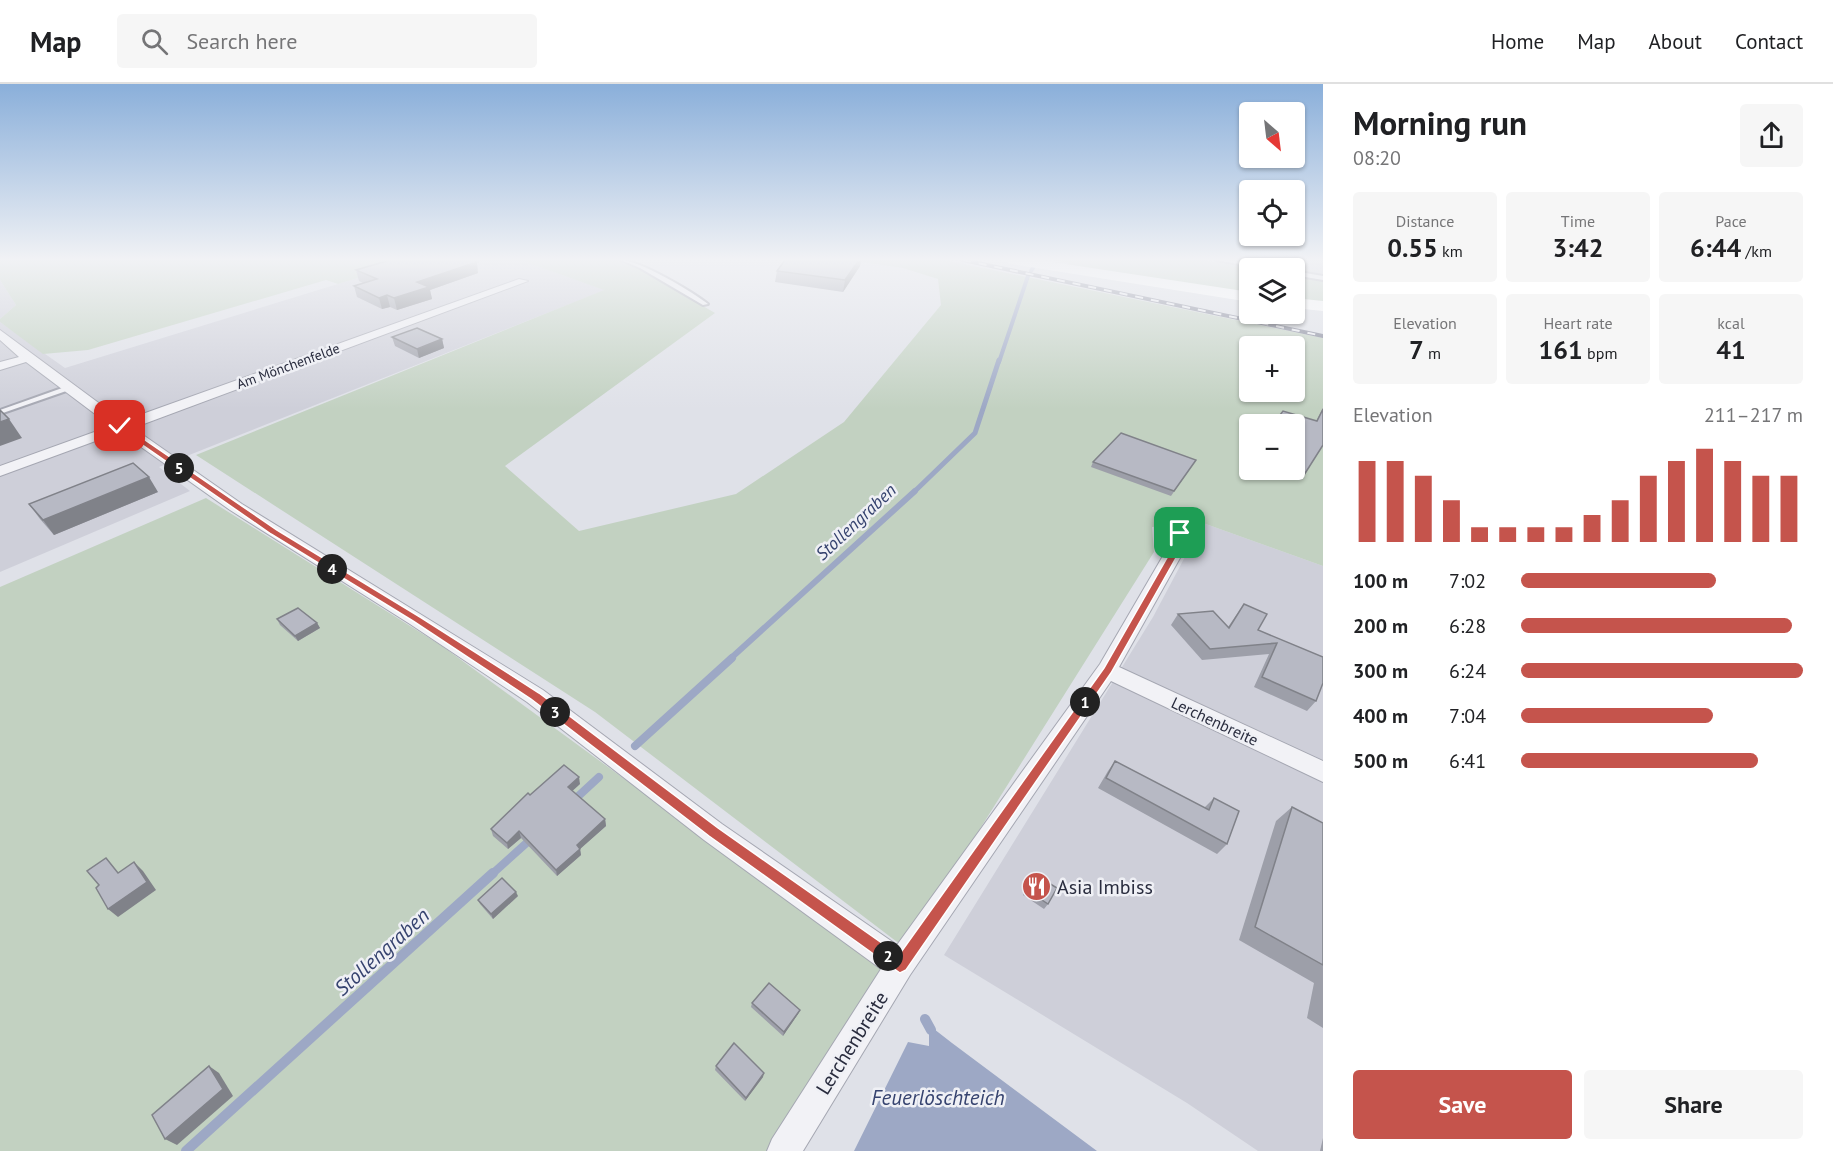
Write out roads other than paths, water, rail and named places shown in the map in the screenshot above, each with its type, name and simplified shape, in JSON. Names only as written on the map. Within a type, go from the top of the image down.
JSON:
[{"type":"street","name":"Am Mönchenfelde","points":[[0,471],[443,310]]},
{"type":"street","points":[[0,334],[68,390],[161,455],[313,557],[417,619],[535,696],[713,832],[900,965]]},
{"type":"street","points":[[0,366],[28,358]]},
{"type":"street","name":"Lerchenbreite","points":[[784,1151],[900,965],[1107,670],[1176,549],[1180,533]]},
{"type":"street","name":"Lerchenbreite","points":[[1107,670],[1323,772]]},
{"type":"lane","points":[[0,412],[68,390]]},
{"type":"water","name":"Feuerlöschteich","points":[[934,1029],[1097,1151],[854,1151],[908,1042],[929,1046],[929,1032]]},
{"type":"waterway","name":"Stollengraben","points":[[999,362],[1017,310]]},
{"type":"waterway","name":"Stollengraben","points":[[914,492],[975,433],[999,360]]},
{"type":"waterway","name":"Stollengraben","points":[[730,659],[915,491]]},
{"type":"waterway","name":"Stollengraben","points":[[635,746],[732,658]]},
{"type":"waterway","name":"Stollengraben","points":[[573,801],[599,777]]},
{"type":"waterway","name":"Stollengraben","points":[[491,875],[531,839]]},
{"type":"waterway","name":"Stollengraben","points":[[186,1151],[493,873]]},
{"type":"waterway","points":[[925,1019],[931,1030]]},
{"type":"railway","points":[[1199,310],[1323,336]]},
{"type":"place","name":"Asia Imbiss","points":[[1036,887]]}]
